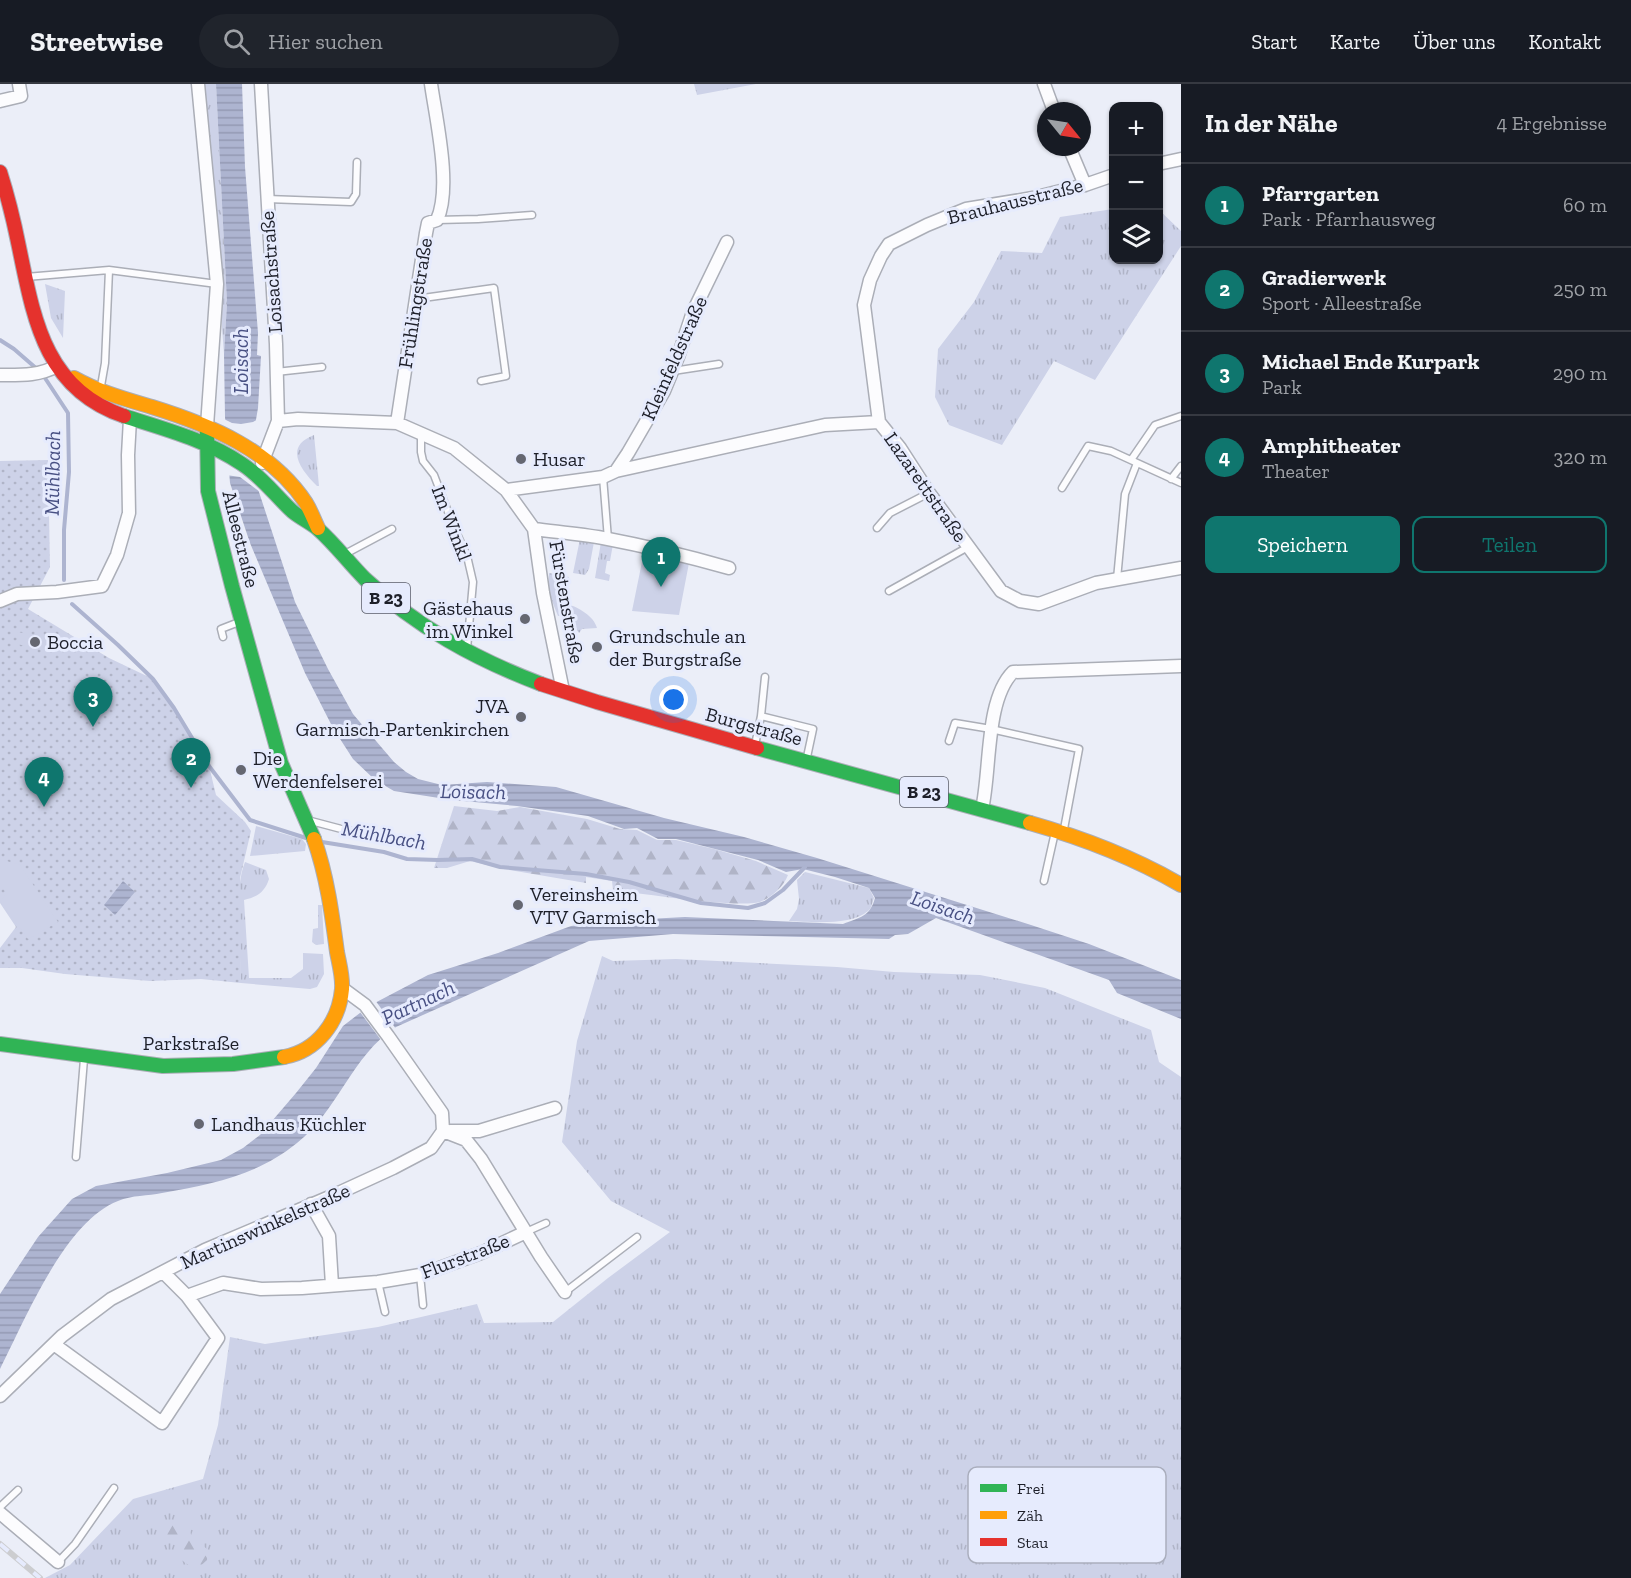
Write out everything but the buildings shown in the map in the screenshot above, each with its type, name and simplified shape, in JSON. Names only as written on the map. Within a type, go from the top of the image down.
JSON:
[{"type":"main road","name":"B 23","points":[[0,172],[14,223],[24,277],[43,344],[71,386],[105,410],[207,445],[256,474]]},
{"type":"main road","name":"B 23","points":[[57,366],[77,380],[100,391],[207,426],[265,459]]},
{"type":"main road","name":"Alleestraße","points":[[207,426],[208,491],[281,763],[307,820],[322,863],[331,905],[342,988]]},
{"type":"main road","name":"Burgstraße","points":[[265,459],[306,503],[318,528]]},
{"type":"main road","name":"Burgstraße","points":[[256,474],[295,513],[318,528],[343,556],[394,604],[428,630],[467,652],[512,673],[619,709],[1059,831],[1133,858],[1181,885]]},
{"type":"main road","name":"Parkstraße","points":[[0,1044],[172,1066],[233,1064],[287,1057],[308,1049],[322,1037],[334,1018],[342,988]]},
{"type":"street","points":[[0,101],[21,96],[19,84]]},
{"type":"street","name":"Alleestraße","points":[[198,84],[217,284],[207,426]]},
{"type":"street","name":"Loisachstraße","points":[[256,474],[265,459],[278,421],[261,84]]},
{"type":"street","name":"Frühlingstraße","points":[[398,423],[428,223],[437,220],[443,202],[440,149],[431,84]]},
{"type":"street","points":[[1044,84],[1051,102]]},
{"type":"street","points":[[1073,156],[1085,185]]},
{"type":"street","points":[[1163,163],[1181,159]]},
{"type":"street","name":"Brauhausstraße","points":[[879,422],[864,305],[870,280],[881,256],[890,244],[966,209],[1033,198],[1109,176]]},
{"type":"street","name":"Kleinfeldstraße","points":[[616,471],[650,417],[673,371],[693,312],[727,242]]},
{"type":"street","points":[[0,375],[35,374],[57,366]]},
{"type":"street","points":[[0,601],[17,594],[102,586],[117,555],[129,513],[130,419]]},
{"type":"street","name":"Fürstenstraße","points":[[278,421],[298,419],[398,423],[454,448],[506,490],[534,529],[543,593],[563,691]]},
{"type":"street","name":"Lazarettstraße","points":[[506,490],[603,477],[616,471],[825,424],[879,422],[900,448],[929,493],[1001,591],[1020,601],[1039,604],[1096,583],[1181,568]]},
{"type":"street","points":[[534,529],[608,539],[671,552],[729,568]]},
{"type":"street","points":[[982,809],[986,791],[991,729],[1004,681],[1013,672],[1181,666]]},
{"type":"street","points":[[342,988],[364,1005],[388,1036],[442,1113],[443,1131]]},
{"type":"street","points":[[443,1131],[479,1131],[555,1108]]},
{"type":"street","points":[[443,1131],[466,1140],[566,1292]]},
{"type":"street","name":"Martinswinkelstraße","points":[[0,1396],[62,1336],[111,1299],[205,1250],[393,1168],[431,1148],[443,1131]]},
{"type":"street","points":[[311,1204],[329,1236],[332,1285]]},
{"type":"street","name":"Flurstraße","points":[[187,1296],[223,1283],[261,1289],[378,1282],[420,1275],[482,1253],[526,1232]]},
{"type":"street","points":[[55,1345],[162,1423],[218,1338],[187,1296],[163,1272]]},
{"type":"street","points":[[0,1513],[58,1562]]},
{"type":"lane","points":[[267,199],[351,202],[356,194],[357,162]]},
{"type":"lane","points":[[437,220],[532,215]]},
{"type":"lane","points":[[24,277],[109,270],[217,284]]},
{"type":"lane","points":[[100,391],[105,363],[109,270]]},
{"type":"lane","points":[[416,299],[494,288],[506,376],[481,381]]},
{"type":"lane","points":[[673,371],[719,364]]},
{"type":"lane","points":[[276,372],[322,367]]},
{"type":"lane","points":[[1117,579],[1125,494],[1134,462],[1155,425],[1181,416]]},
{"type":"lane","name":"Im Winkl","points":[[421,433],[423,461],[434,475],[467,556],[473,582],[467,652]]},
{"type":"lane","points":[[1062,488],[1088,446],[1112,451],[1181,483]]},
{"type":"lane","points":[[1171,479],[1181,466]]},
{"type":"lane","points":[[603,477],[608,539]]},
{"type":"lane","points":[[877,528],[890,513],[929,493]]},
{"type":"lane","points":[[343,556],[392,529]]},
{"type":"lane","points":[[888,591],[968,547]]},
{"type":"lane","points":[[224,637],[221,629],[242,621]]},
{"type":"lane","points":[[755,747],[765,677]]},
{"type":"lane","points":[[761,716],[813,729],[806,760]]},
{"type":"lane","points":[[949,741],[955,723],[1079,749],[1044,881]]},
{"type":"lane","points":[[307,820],[381,836]]},
{"type":"lane","points":[[1162,873],[1181,874]]},
{"type":"lane","points":[[76,1157],[84,1056]]},
{"type":"lane","points":[[526,1232],[546,1223]]},
{"type":"lane","points":[[566,1292],[638,1237]]},
{"type":"lane","points":[[420,1275],[423,1305]]},
{"type":"lane","points":[[378,1282],[385,1312]]},
{"type":"lane","points":[[58,1562],[75,1544],[114,1488]]},
{"type":"lane","points":[[0,1507],[18,1490]]},
{"type":"green space","points":[[204,84],[216,84],[227,303],[224,354]]},
{"type":"green space","points":[[694,84],[756,84],[697,95]]},
{"type":"green space","points":[[1109,210],[1109,264],[1163,264],[1163,214],[1181,231],[1181,246],[1095,380],[1054,361],[1002,445],[949,425],[935,397],[938,349],[974,302],[1001,251],[1042,253],[1060,217]]},
{"type":"green space","points":[[45,284],[65,291],[63,338],[51,318]]},
{"type":"green space","points":[[314,435],[319,486],[305,473],[297,452],[305,440]]},
{"type":"green space","points":[[48,460],[50,567],[28,609],[109,658],[153,679],[174,708],[209,766],[216,795],[245,822],[251,831],[240,878],[241,983],[201,979],[150,981],[22,968],[0,968],[0,948],[16,927],[0,903],[0,461]]},
{"type":"green space","points":[[580,539],[594,542],[589,569],[585,575],[573,573]]},
{"type":"green space","points":[[601,542],[613,544],[605,573],[610,575],[609,581],[595,578]]},
{"type":"green space","points":[[644,552],[689,563],[679,615],[632,611]]},
{"type":"green space","points":[[549,573],[569,577],[567,604],[585,613],[593,620],[597,628],[582,629],[579,633],[565,615],[558,616],[548,591]]},
{"type":"green space","name":"Boccia","points":[[18,632],[53,640],[51,652],[17,644]]},
{"type":"green space","points":[[454,806],[497,811],[520,807],[587,819],[620,829],[637,830],[657,840],[676,840],[714,849],[756,861],[788,875],[781,887],[766,899],[735,904],[613,890],[612,881],[586,877],[586,883],[470,861],[447,868],[434,868]]},
{"type":"green space","points":[[256,826],[302,839],[306,844],[305,851],[250,856]]},
{"type":"green space","points":[[0,859],[20,865],[58,922],[28,939],[0,902],[7,894],[2,887],[0,888]]},
{"type":"green space","points":[[245,862],[266,870],[269,879],[260,893],[244,900],[249,978],[291,978],[303,969],[303,953],[323,954],[324,974],[317,987],[310,989],[241,983],[238,904],[241,874]]},
{"type":"green space","points":[[805,872],[869,888],[874,898],[870,908],[861,916],[842,921],[789,921],[797,909],[799,899],[797,880]]},
{"type":"green space","points":[[318,905],[322,905],[324,944],[316,945],[312,942],[313,929],[318,928]]},
{"type":"green space","points":[[602,956],[613,961],[676,959],[980,975],[1045,988],[1151,1030],[1159,1062],[1181,1077],[1181,1578],[45,1578],[70,1565],[133,1499],[203,1479],[218,1425],[230,1337],[265,1344],[378,1327],[477,1304],[484,1323],[553,1322],[670,1232],[611,1201],[562,1142],[577,1041]]},
{"type":"green space","points":[[167,1523],[189,1523],[191,1535],[208,1550],[207,1560],[196,1570],[177,1557],[177,1545],[160,1534]]},
{"type":"water","points":[[216,84],[242,84],[245,167],[258,333],[257,355],[261,356],[258,408],[252,443],[258,489],[295,602],[328,669],[353,714],[394,762],[418,779],[442,785],[487,782],[556,787],[817,858],[1031,925],[1089,944],[1181,980],[1181,1019],[1117,993],[1109,980],[936,918],[908,934],[895,935],[889,939],[673,934],[589,941],[396,1027],[368,1052],[311,1130],[297,1143],[266,1163],[216,1182],[123,1199],[99,1212],[81,1229],[48,1274],[0,1369],[0,1294],[38,1237],[72,1199],[96,1186],[221,1160],[243,1148],[260,1135],[296,1093],[316,1068],[343,1026],[369,1006],[428,975],[498,953],[571,926],[610,921],[685,917],[843,924],[867,913],[875,898],[869,888],[835,877],[803,869],[786,872],[758,860],[676,839],[658,839],[637,828],[624,829],[588,816],[394,791],[375,780],[353,759],[333,728],[305,673],[250,543],[230,483],[225,417],[224,354],[227,303]]},
{"type":"water","points":[[123,881],[135,892],[115,915],[104,905]]},
{"type":"pier","points":[[222,418],[241,424],[260,418],[255,443],[255,465],[264,495],[240,477],[226,475]]},
{"type":"pier","points":[[375,1000],[396,1029],[381,1040],[360,1012]]},
{"type":"waterway","name":"Mühlbach","points":[[0,340],[37,369]]},
{"type":"waterway","name":"Mühlbach","points":[[43,375],[68,413],[69,472],[64,530],[64,580]]},
{"type":"waterway","name":"Mühlbach","points":[[72,604],[153,679],[174,708],[209,766],[250,820],[306,838]]},
{"type":"waterway","name":"Mühlbach","points":[[322,842],[384,852],[407,859],[472,859],[500,867],[586,874],[629,882],[701,903],[748,908],[765,903],[783,890],[805,867]]},
{"type":"railway","points":[[0,1544],[40,1578]]},
{"type":"traffic: fast","points":[[124,416],[200,442],[242,464],[262,480],[292,511],[318,529],[365,579],[405,612],[470,652],[541,684]]},
{"type":"traffic: fast","points":[[207,431],[208,491],[232,586],[281,763],[314,839]]},
{"type":"traffic: fast","points":[[757,748],[1030,823]]},
{"type":"traffic: fast","points":[[0,1044],[163,1066],[233,1064],[284,1057]]},
{"type":"traffic: slow","points":[[74,378],[112,395],[196,422],[238,442],[257,454],[292,484],[306,503],[318,528]]},
{"type":"traffic: slow","points":[[1030,823],[1107,849],[1181,885]]},
{"type":"traffic: slow","points":[[284,1057],[307,1048],[324,1033],[336,1013],[342,989],[328,895],[314,839]]},
{"type":"traffic: jam","points":[[0,172],[31,300],[48,349],[60,370],[76,388],[97,404],[124,416]]},
{"type":"traffic: jam","points":[[541,684],[757,748]]},
{"type":"place","name":"Husar","points":[[521,459]]},
{"type":"place","name":"Pfarrgarten","points":[[661,587]]},
{"type":"place","name":"Gästehaus im Winkel","points":[[525,619]]},
{"type":"place","name":"Boccia","points":[[35,642]]},
{"type":"place","name":"Grundschule an der Burgstraße","points":[[597,647]]},
{"type":"place","name":"JVA Garmisch-Partenkirchen","points":[[521,717]]},
{"type":"place","name":"Michael Ende Kurpark","points":[[93,727]]},
{"type":"place","name":"Die Werdenfelserei","points":[[241,770]]},
{"type":"place","name":"Gradierwerk","points":[[191,788]]},
{"type":"place","name":"Amphitheater","points":[[44,807]]},
{"type":"place","name":"Vereinsheim VTV Garmisch","points":[[518,905]]},
{"type":"place","name":"Landhaus Küchler","points":[[199,1124]]},
{"type":"water label","name":"Loisach","points":[[240,361]]},
{"type":"water label","name":"Loisach","points":[[473,791]]},
{"type":"water label","name":"Loisach","points":[[943,907]]},
{"type":"water label","name":"Partnach","points":[[418,1002]]}]
